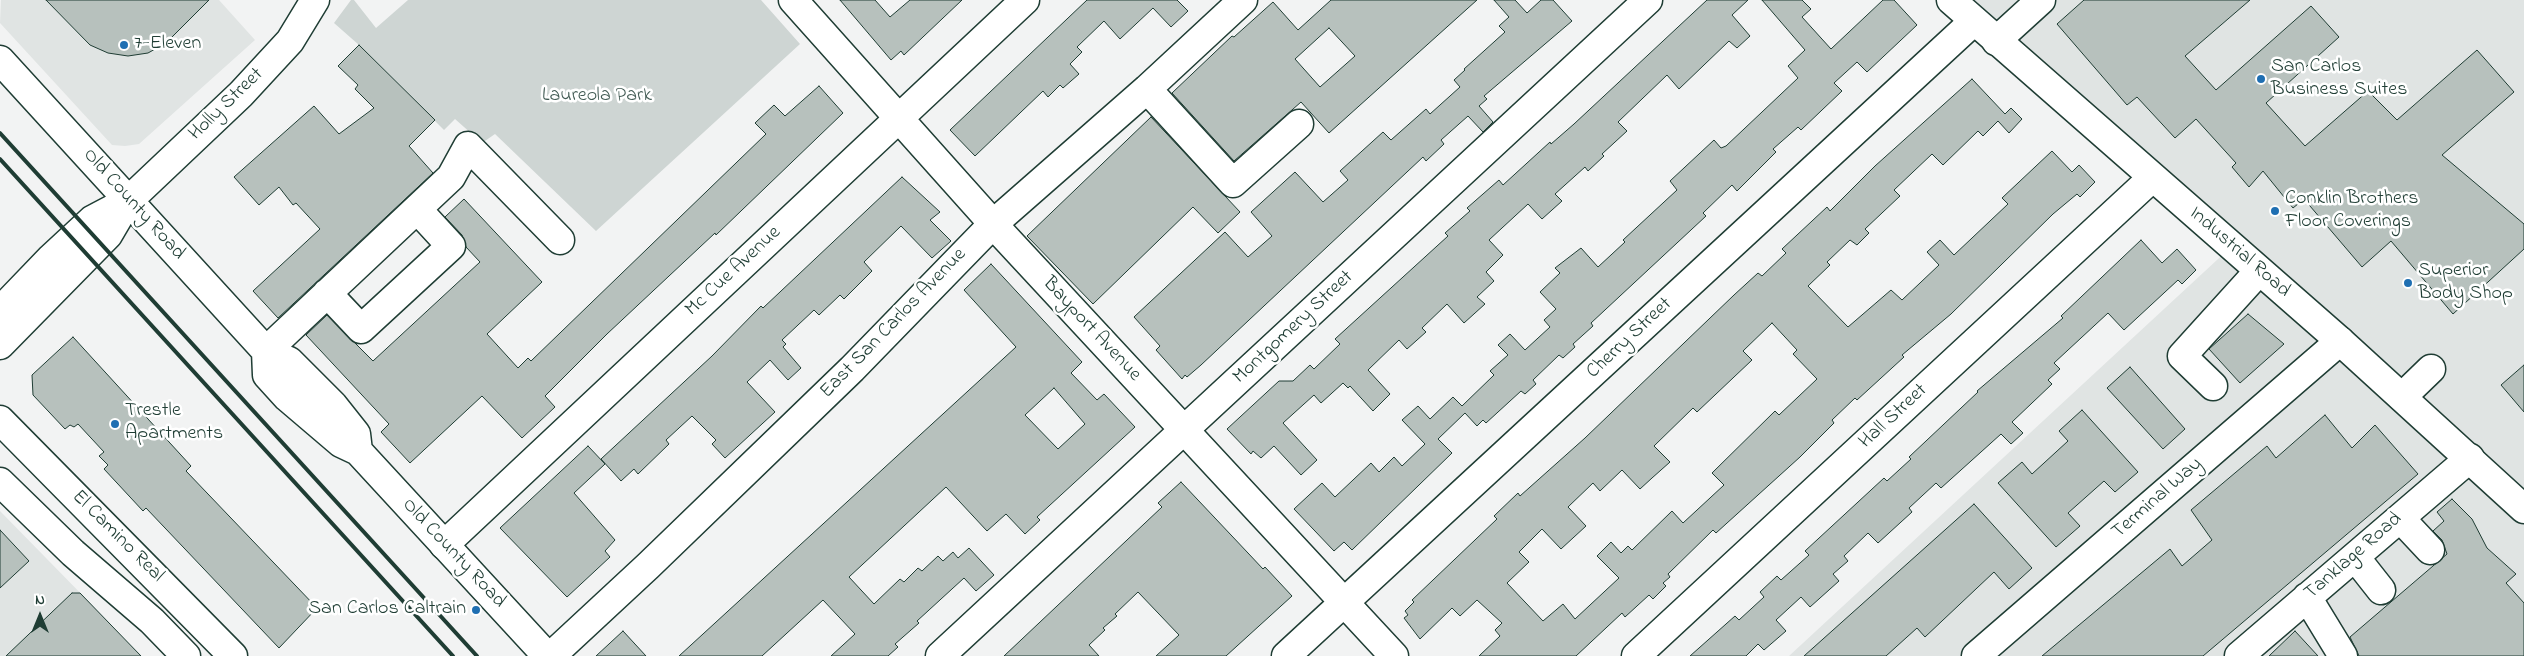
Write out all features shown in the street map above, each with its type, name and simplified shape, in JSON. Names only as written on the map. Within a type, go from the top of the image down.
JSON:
[{"type":"street","name":"Holly Street","points":[[0,311],[92,220],[128,201],[241,94],[281,52],[315,0]]},
{"type":"street","name":"Bayport Avenue","points":[[793,0],[993,224],[1394,656]]},
{"type":"street","name":"Mc Cue Avenue","points":[[444,545],[1025,0]]},
{"type":"street","name":"East San Carlos Avenue","points":[[551,656],[653,561],[838,382],[993,224],[1147,89],[1244,0]]},
{"type":"street","name":"Montgomery Street","points":[[940,656],[1648,0]]},
{"type":"street","name":"Industrial Road","points":[[1950,0],[2340,341],[2524,509]]},
{"type":"street","points":[[1996,41],[2041,0]]},
{"type":"street","name":"Cherry Street","points":[[1286,656],[1974,21]]},
{"type":"street","name":"Old County Road","points":[[0,60],[266,351],[289,361],[333,405],[356,434],[358,451],[547,656]]},
{"type":"street","points":[[1147,89],[1233,183],[1299,124]]},
{"type":"street","points":[[266,351],[451,177],[468,146],[560,240]]},
{"type":"street","name":"Hall Street","points":[[1636,656],[2152,178]]},
{"type":"street","name":"Holly Street","points":[[0,345],[108,235],[128,201]]},
{"type":"street","points":[[327,293],[361,329],[451,246],[417,209]]},
{"type":"street","points":[[2213,386],[2182,356],[2259,271]]},
{"type":"street","name":"Terminal Way","points":[[1976,656],[2340,341]]},
{"type":"street","points":[[2402,397],[2431,369]]},
{"type":"street","name":"El Camino Real","points":[[0,420],[233,656]]},
{"type":"street","name":"Tanklage Road","points":[[2239,656],[2470,458]]},
{"type":"street","name":"El Camino Real","points":[[0,482],[73,553],[152,621],[186,656]]},
{"type":"street","points":[[2400,518],[2430,550]]},
{"type":"street","points":[[2355,556],[2381,590]]},
{"type":"street","points":[[2307,597],[2343,656]]},
{"type":"shaded area","points":[[1,0],[219,0],[255,40],[139,144],[112,145],[0,23]]},
{"type":"shaded area","points":[[1951,0],[2524,0],[2524,656],[1789,656],[2231,247]]},
{"type":"shaded area","points":[[0,511],[93,606],[141,656],[0,656]]},
{"type":"green space","name":"Laureola Park","points":[[351,0],[354,0],[376,28],[408,0],[761,0],[800,44],[596,231],[495,134],[482,143],[455,119],[444,130],[359,45],[334,23]]},
{"type":"building","points":[[46,0],[209,0],[166,43],[148,53],[128,56],[108,53],[90,45]]},
{"type":"building","points":[[840,0],[875,0],[890,17],[910,0],[962,0],[904,55],[901,51],[891,60]]},
{"type":"building","points":[[1087,0],[1177,0],[1188,11],[1171,27],[1153,8],[1120,39],[1104,21],[1077,47],[1082,52],[1070,64],[1079,74],[1063,88],[1060,85],[1048,97],[1043,91],[975,156],[950,130]]},
{"type":"building","points":[[1331,0],[1477,0],[1329,133],[1301,102],[1234,161],[1172,93],[1232,36],[1234,37],[1273,2],[1298,30]],"holes":[[[1329,28],[1355,56],[1320,87],[1295,59]]]},
{"type":"building","points":[[1494,0],[1515,0],[1527,13],[1541,0],[1553,0],[1572,21],[1484,96],[1487,99],[1479,106],[1493,122],[1483,132],[1468,116],[1441,140],[1444,144],[1426,161],[1423,157],[1201,365],[1182,379],[1156,350],[1160,346],[1134,317],[1225,232],[1248,257],[1272,236],[1251,212],[1295,172],[1323,202],[1348,180],[1340,171],[1383,132],[1391,140],[1426,109],[1430,114],[1460,87],[1454,80],[1464,69],[1505,32],[1499,26],[1509,17]]},
{"type":"building","points":[[1707,0],[1748,0],[1732,15],[1750,36],[1737,48],[1729,41],[1679,89],[1667,75],[1618,122],[1627,131],[1602,154],[1604,156],[1588,171],[1585,167],[1555,194],[1562,201],[1542,219],[1528,204],[1489,240],[1503,255],[1486,272],[1494,281],[1477,297],[1485,304],[1464,323],[1447,304],[1422,328],[1426,332],[1407,349],[1399,340],[1368,370],[1390,394],[1373,411],[1350,386],[1348,388],[1343,383],[1321,403],[1314,395],[1283,423],[1317,460],[1301,475],[1274,446],[1261,458],[1253,451],[1251,454],[1227,429],[1279,381],[1293,381],[1310,365],[1314,369],[1340,344],[1335,339],[1448,236],[1445,233],[1470,211],[1467,208],[1499,180],[1503,185],[1550,142],[1551,144]]},
{"type":"building","points":[[1762,0],[1802,0],[1811,9],[1802,17],[1831,49],[1883,0],[1894,0],[1917,25],[1867,72],[1857,62],[1834,83],[1842,91],[1801,130],[1798,127],[1773,149],[1776,152],[1737,191],[1732,185],[1703,213],[1706,216],[1591,323],[1593,326],[1573,344],[1575,347],[1563,358],[1559,355],[1533,380],[1536,384],[1525,394],[1521,391],[1486,423],[1483,420],[1477,426],[1465,413],[1438,439],[1452,453],[1352,550],[1344,542],[1334,551],[1294,509],[1322,483],[1335,497],[1371,463],[1379,472],[1394,457],[1402,466],[1425,444],[1402,420],[1418,406],[1430,419],[1453,397],[1462,406],[1494,375],[1490,371],[1508,355],[1498,345],[1510,334],[1525,350],[1550,327],[1544,320],[1556,309],[1540,292],[1560,273],[1555,268],[1581,248],[1598,267],[1625,242],[1623,240],[1677,190],[1670,181],[1714,140],[1721,148],[1726,146],[1798,78],[1788,66],[1805,50]]},
{"type":"building","points":[[2084,0],[2250,0],[2185,56],[2216,90],[2311,6],[2339,37],[2266,103],[2305,146],[2368,91],[2397,120],[2477,50],[2514,92],[2442,155],[2524,224],[2524,249],[2453,314],[2391,241],[2362,267],[2304,199],[2293,208],[2263,171],[2249,187],[2232,167],[2236,163],[2196,119],[2175,138],[2137,97],[2127,105],[2057,24]]},
{"type":"building","points":[[359,45],[435,120],[409,146],[433,173],[278,318],[253,291],[320,229],[296,203],[293,205],[279,187],[259,205],[234,177],[314,106],[339,134],[374,108],[355,89],[358,85],[338,66]]},
{"type":"building","points":[[1972,79],[2005,114],[2011,108],[2022,119],[2009,133],[1998,121],[1983,136],[1978,131],[1943,165],[1932,154],[1894,190],[1900,196],[1865,229],[1869,233],[1857,245],[1850,240],[1827,262],[1830,265],[1808,286],[1848,327],[1891,290],[1902,300],[1939,265],[1927,252],[1940,240],[1954,255],[2008,204],[2002,198],[2052,151],[2072,172],[2079,165],[2095,182],[2080,197],[2077,194],[2053,214],[1951,314],[1902,355],[1904,357],[1832,420],[1834,423],[1800,457],[1716,533],[1713,530],[1668,574],[1670,577],[1663,583],[1666,586],[1653,599],[1649,595],[1625,617],[1622,613],[1576,656],[1479,656],[1500,636],[1495,630],[1502,623],[1477,600],[1460,616],[1452,608],[1420,639],[1404,618],[1408,615],[1405,611],[1414,602],[1412,600],[1497,519],[1494,516],[1518,493],[1520,496],[1585,438],[1758,273],[1762,276],[1786,253],[1782,249],[1827,207],[1830,211],[1875,166]],"holes":[[[1772,323],[1797,350],[1793,354],[1817,379],[1779,415],[1775,411],[1712,473],[1724,485],[1683,523],[1672,511],[1632,550],[1628,546],[1621,553],[1611,542],[1597,556],[1619,578],[1575,619],[1563,604],[1543,621],[1507,583],[1529,562],[1519,552],[1542,529],[1561,549],[1586,526],[1568,507],[1593,483],[1600,491],[1622,470],[1640,489],[1670,462],[1654,446],[1693,408],[1697,412],[1752,360],[1743,351]]]},
{"type":"building","points":[[819,86],[843,113],[716,235],[715,233],[607,334],[545,396],[555,407],[522,438],[482,396],[410,463],[381,432],[389,424],[306,335],[327,315],[373,361],[480,262],[466,247],[462,235],[445,217],[464,199],[542,282],[487,334],[518,368],[528,358],[531,361],[766,134],[755,123],[774,105],[785,116]]},
{"type":"building","points":[[1151,117],[1240,212],[1218,233],[1193,207],[1093,304],[1027,236]]},
{"type":"building","points":[[902,177],[940,212],[930,220],[951,241],[932,258],[901,226],[864,262],[872,271],[844,299],[840,295],[819,315],[814,310],[782,340],[786,344],[783,347],[801,368],[788,380],[770,360],[747,382],[775,412],[725,458],[712,444],[716,440],[692,416],[666,440],[669,444],[638,474],[634,469],[621,481],[601,459],[712,356],[761,306],[763,308]]},
{"type":"building","points":[[2141,240],[2162,263],[2177,249],[2196,270],[2182,284],[2178,280],[2124,330],[2108,313],[2054,363],[2060,369],[2048,380],[2052,384],[2012,422],[2023,433],[2011,444],[2001,434],[1941,488],[1936,483],[1909,508],[1912,512],[1878,543],[1868,533],[1844,556],[1848,561],[1833,574],[1839,581],[1810,607],[1801,597],[1776,620],[1786,631],[1764,650],[1758,644],[1746,656],[1690,656],[1735,616],[1739,620],[1764,597],[1760,592],[1777,576],[1781,580],[1809,555],[1805,551],[1884,478],[1887,481],[1911,459],[1909,457],[1977,391],[2063,318],[2061,316]]},
{"type":"building","points":[[991,264],[1082,362],[1071,373],[1097,400],[1104,394],[1135,427],[1037,517],[1040,520],[1025,534],[1006,514],[987,531],[946,487],[849,577],[874,604],[900,579],[904,582],[918,568],[922,571],[938,556],[943,561],[953,552],[958,558],[969,548],[994,575],[976,591],[964,578],[917,621],[919,623],[895,644],[898,647],[888,656],[831,656],[855,634],[823,600],[762,656],[679,656],[1016,347],[964,290]],"holes":[[[1054,388],[1085,424],[1058,449],[1025,415]]]},
{"type":"building","points":[[2248,314],[2284,344],[2240,383],[2209,349]]},
{"type":"building","points":[[73,337],[191,466],[186,471],[317,608],[279,648],[146,508],[143,511],[104,469],[108,465],[99,456],[104,452],[78,424],[74,427],[70,425],[65,429],[33,395],[32,375]]},
{"type":"building","points":[[2524,365],[2524,412],[2501,385]]},
{"type":"building","points":[[2130,367],[2185,429],[2163,449],[2107,388]]},
{"type":"building","points":[[2082,410],[2138,472],[2115,492],[2104,481],[2068,513],[2080,526],[2056,547],[1998,483],[2022,462],[2032,474],[2068,441],[2059,431]]},
{"type":"building","points":[[2325,415],[2352,448],[2375,425],[2418,474],[2203,656],[2042,656],[2170,549],[2182,566],[2212,540],[2191,510],[2267,446],[2276,458]]},
{"type":"building","points":[[588,446],[605,464],[574,493],[615,540],[605,551],[610,557],[567,597],[500,528]]},
{"type":"building","points":[[1181,482],[1263,569],[1265,567],[1292,596],[1226,656],[1156,656],[1179,635],[1138,592],[1115,614],[1117,616],[1103,628],[1105,630],[1089,645],[1099,656],[1004,656],[1162,507],[1158,503]]},
{"type":"building","points":[[2452,499],[2472,519],[2487,548],[2516,574],[2506,583],[2524,603],[2524,656],[2359,656],[2350,637],[2447,554],[2442,540],[2433,531],[2444,521],[2437,512]]},
{"type":"building","points":[[1974,504],[2032,568],[2009,589],[1994,572],[1925,637],[1917,628],[1886,656],[1804,656]]},
{"type":"building","points":[[0,530],[29,561],[0,588]]},
{"type":"building","points":[[72,593],[80,593],[141,656],[6,656]]},
{"type":"building","points":[[623,631],[646,656],[596,656]]},
{"type":"building","points":[[2295,631],[2318,656],[2269,656]]},
{"type":"railway","points":[[0,133],[477,656]]},
{"type":"railway","points":[[0,159],[453,656]]},
{"type":"place","name":"7-Eleven","points":[[124,45]]},
{"type":"place","name":"San Carlos Business Suites","points":[[2261,79]]},
{"type":"place","name":"Conklin Brothers Floor Coverings","points":[[2275,211]]},
{"type":"place","name":"Superior Body Shop","points":[[2408,283]]},
{"type":"place","name":"Trestle Apartments","points":[[115,424]]},
{"type":"place","name":"San Carlos Caltrain","points":[[476,610]]}]
